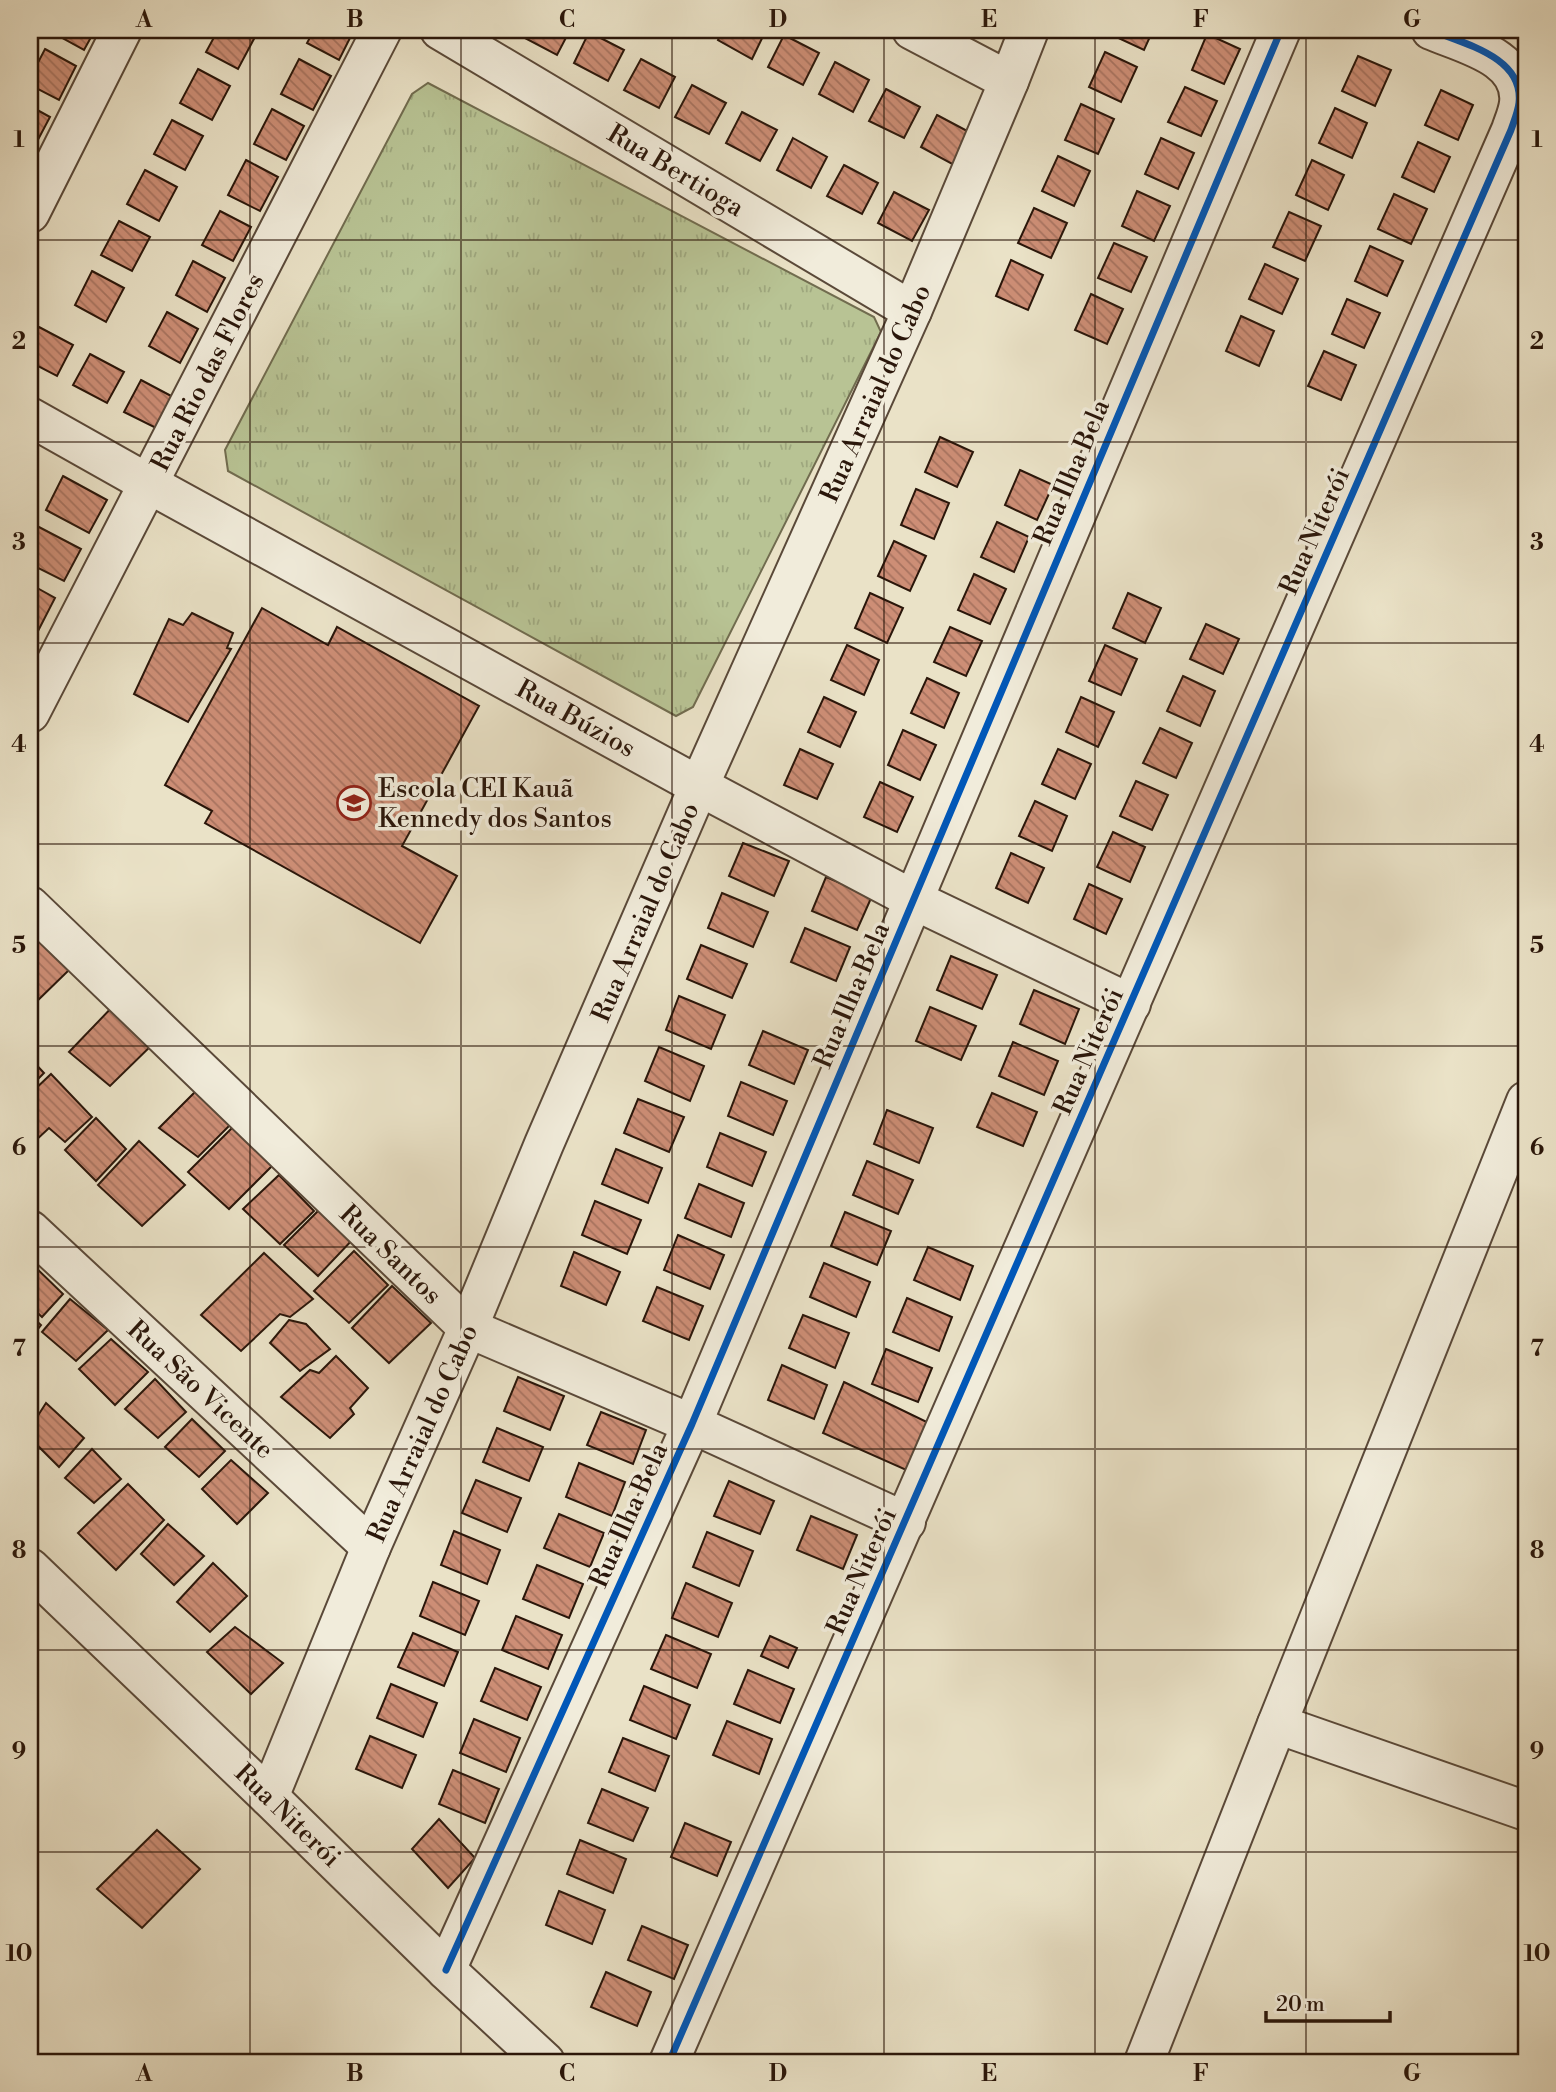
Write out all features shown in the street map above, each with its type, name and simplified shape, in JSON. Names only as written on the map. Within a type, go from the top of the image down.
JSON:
[{"type":"street","points":[[30,212],[122,30]]},
{"type":"street","name":"Rua Rio das Flores","points":[[30,713],[382,30]]},
{"type":"street","name":"Rua Bertioga","points":[[440,30],[912,311]]},
{"type":"street","points":[[912,30],[1009,81]]},
{"type":"street","name":"Rua Arraial do Cabo","points":[[269,1797],[371,1547],[468,1328],[544,1144],[699,786],[912,311],[1029,30]]},
{"type":"street","name":"Rua Ilha Bela","points":[[446,1970],[692,1424],[1281,30]]},
{"type":"street","name":"Rua Niterói","points":[[668,2062],[1511,130],[1519,102],[1515,76],[1496,58],[1432,30]]},
{"type":"street","name":"Rua Búzios","points":[[30,417],[699,786],[914,900],[1131,1004]]},
{"type":"street","name":"Rua Santos","points":[[30,906],[468,1328],[692,1424],[905,1522]]},
{"type":"street","points":[[1144,2062],[1526,1101]]},
{"type":"street","name":"Rua São Vicente","points":[[30,1230],[371,1547]]},
{"type":"street","name":"Rua Niterói","points":[[30,1568],[446,1970],[545,2062]]},
{"type":"street","points":[[1277,1724],[1526,1811]]},
{"type":"green space","points":[[428,83],[874,317],[881,332],[693,707],[676,716],[228,471],[225,450],[412,94]]},
{"type":"building","points":[[55,30],[95,30],[84,50],[53,33]]},
{"type":"building","points":[[218,30],[246,30],[256,35],[238,69],[206,52]]},
{"type":"building","points":[[314,30],[354,30],[339,60],[307,43]]},
{"type":"building","points":[[526,30],[570,30],[557,55],[523,37]]},
{"type":"building","points":[[723,30],[766,30],[752,59],[718,40]]},
{"type":"building","points":[[1115,30],[1153,30],[1144,50],[1112,35]]},
{"type":"building","points":[[589,32],[624,50],[608,81],[574,63]]},
{"type":"building","points":[[1207,34],[1240,49],[1224,84],[1192,70]]},
{"type":"building","points":[[784,35],[819,53],[803,85],[768,67]]},
{"type":"building","points":[[45,49],[76,66],[59,100],[30,85],[30,78]]},
{"type":"building","points":[[1105,52],[1137,67],[1121,102],[1089,87]]},
{"type":"building","points":[[1358,56],[1391,70],[1375,106],[1342,91]]},
{"type":"building","points":[[299,59],[331,76],[313,110],[281,94]]},
{"type":"building","points":[[641,59],[675,77],[659,108],[624,90]]},
{"type":"building","points":[[835,62],[869,80],[853,112],[819,94]]},
{"type":"building","points":[[198,69],[230,86],[212,120],[180,103]]},
{"type":"building","points":[[692,85],[726,103],[709,134],[675,117]]},
{"type":"building","points":[[1185,87],[1217,101],[1201,136],[1168,122]]},
{"type":"building","points":[[886,89],[920,107],[904,138],[869,121]]},
{"type":"building","points":[[1441,90],[1473,105],[1458,140],[1425,125]]},
{"type":"building","points":[[1081,104],[1114,119],[1098,154],[1065,140]]},
{"type":"building","points":[[30,106],[50,117],[32,151],[30,149]]},
{"type":"building","points":[[1335,108],[1367,123],[1352,158],[1319,143]]},
{"type":"building","points":[[272,109],[304,126],[286,160],[254,144]]},
{"type":"building","points":[[742,112],[777,130],[760,161],[726,143]]},
{"type":"building","points":[[937,115],[971,133],[954,165],[921,147]]},
{"type":"building","points":[[172,120],[203,136],[185,170],[154,154]]},
{"type":"building","points":[[793,138],[827,157],[811,188],[777,170]]},
{"type":"building","points":[[1161,138],[1194,153],[1178,189],[1145,174]]},
{"type":"building","points":[[1418,142],[1450,157],[1434,192],[1402,177]]},
{"type":"building","points":[[1058,156],[1090,171],[1074,206],[1042,191]]},
{"type":"building","points":[[246,160],[278,177],[260,211],[228,195]]},
{"type":"building","points":[[1312,160],[1344,175],[1328,210],[1296,195]]},
{"type":"building","points":[[844,165],[878,183],[862,214],[827,196]]},
{"type":"building","points":[[145,170],[177,187],[159,221],[127,204]]},
{"type":"building","points":[[1137,191],[1170,206],[1154,241],[1122,226]]},
{"type":"building","points":[[894,192],[929,210],[912,241],[878,223]]},
{"type":"building","points":[[1394,194],[1427,209],[1411,244],[1378,229]]},
{"type":"building","points":[[1034,208],[1067,223],[1051,258],[1018,243]]},
{"type":"building","points":[[220,211],[251,227],[233,261],[202,245]]},
{"type":"building","points":[[1289,212],[1321,226],[1305,261],[1273,247]]},
{"type":"building","points":[[119,221],[150,237],[132,271],[101,255]]},
{"type":"building","points":[[1114,243],[1147,257],[1131,292],[1098,278]]},
{"type":"building","points":[[1370,246],[1403,261],[1387,296],[1355,281]]},
{"type":"building","points":[[1011,260],[1043,275],[1028,310],[996,296]]},
{"type":"building","points":[[193,261],[225,278],[207,312],[176,295]]},
{"type":"building","points":[[1265,264],[1298,279],[1282,314],[1249,299]]},
{"type":"building","points":[[92,271],[124,288],[106,322],[75,305]]},
{"type":"building","points":[[1091,294],[1123,309],[1107,344],[1075,330]]},
{"type":"building","points":[[1347,299],[1380,313],[1364,348],[1332,334]]},
{"type":"building","points":[[167,312],[198,329],[180,363],[149,346]]},
{"type":"building","points":[[1241,316],[1274,331],[1259,366],[1226,351]]},
{"type":"building","points":[[39,327],[73,345],[57,376],[30,362],[30,344]]},
{"type":"building","points":[[1324,351],[1356,365],[1341,400],[1308,386]]},
{"type":"building","points":[[90,354],[124,372],[107,403],[73,385]]},
{"type":"building","points":[[141,380],[175,398],[158,429],[124,412]]},
{"type":"building","points":[[940,437],[973,452],[957,487],[925,472]]},
{"type":"building","points":[[1020,470],[1053,485],[1037,520],[1005,505]]},
{"type":"building","points":[[63,476],[107,500],[89,533],[46,510]]},
{"type":"building","points":[[916,489],[949,503],[934,539],[901,525]]},
{"type":"building","points":[[997,522],[1029,537],[1014,572],[981,557]]},
{"type":"building","points":[[37,526],[81,549],[64,581],[30,564],[30,539]]},
{"type":"building","points":[[894,541],[926,556],[910,591],[878,576]]},
{"type":"building","points":[[974,574],[1006,589],[990,624],[958,610]]},
{"type":"building","points":[[30,584],[55,598],[38,631],[30,626]]},
{"type":"building","points":[[870,593],[903,608],[887,643],[855,628]]},
{"type":"building","points":[[1128,593],[1161,608],[1145,643],[1113,628]]},
{"type":"building","points":[[262,608],[328,645],[337,627],[479,706],[402,846],[457,876],[420,943],[205,823],[212,811],[165,785]]},
{"type":"building","points":[[192,613],[233,633],[227,648],[231,649],[188,722],[134,694],[169,619],[183,625]]},
{"type":"building","points":[[1206,624],[1239,639],[1223,674],[1190,659]]},
{"type":"building","points":[[950,627],[982,641],[966,676],[934,662]]},
{"type":"building","points":[[847,645],[879,660],[864,695],[831,680]]},
{"type":"building","points":[[1105,645],[1137,659],[1121,695],[1089,681]]},
{"type":"building","points":[[1183,676],[1215,691],[1200,726],[1167,711]]},
{"type":"building","points":[[927,678],[959,693],[944,728],[911,713]]},
{"type":"building","points":[[824,697],[856,712],[840,747],[808,732]]},
{"type":"building","points":[[1081,697],[1114,712],[1098,747],[1066,732]]},
{"type":"building","points":[[1160,728],[1192,743],[1176,778],[1143,763]]},
{"type":"building","points":[[903,730],[936,745],[920,780],[888,765]]},
{"type":"building","points":[[800,749],[833,764],[817,799],[784,785]]},
{"type":"building","points":[[1058,749],[1091,764],[1075,799],[1042,784]]},
{"type":"building","points":[[1136,781],[1168,795],[1152,830],[1120,816]]},
{"type":"building","points":[[880,782],[913,797],[897,832],[864,817]]},
{"type":"building","points":[[1035,801],[1067,816],[1052,851],[1019,836]]},
{"type":"building","points":[[1113,832],[1145,847],[1130,882],[1097,867]]},
{"type":"building","points":[[743,843],[789,861],[774,896],[729,876]]},
{"type":"building","points":[[1011,853],[1044,868],[1028,903],[996,888]]},
{"type":"building","points":[[826,877],[872,896],[857,930],[812,911]]},
{"type":"building","points":[[1089,884],[1122,899],[1106,934],[1074,919]]},
{"type":"building","points":[[722,893],[768,912],[753,947],[708,928]]},
{"type":"building","points":[[805,928],[850,947],[836,981],[791,962]]},
{"type":"building","points":[[33,932],[69,970],[33,1005],[30,1004],[30,934]]},
{"type":"building","points":[[701,945],[747,964],[732,998],[687,979]]},
{"type":"building","points":[[951,956],[997,975],[982,1009],[937,990]]},
{"type":"building","points":[[1034,990],[1079,1009],[1065,1044],[1020,1024]]},
{"type":"building","points":[[679,996],[725,1015],[711,1049],[666,1030]]},
{"type":"building","points":[[118,1001],[158,1039],[110,1086],[69,1052]]},
{"type":"building","points":[[930,1007],[976,1026],[961,1060],[916,1041]]},
{"type":"building","points":[[763,1031],[808,1050],[794,1084],[749,1065]]},
{"type":"building","points":[[1013,1042],[1058,1061],[1044,1095],[999,1076]]},
{"type":"building","points":[[659,1047],[704,1066],[690,1101],[645,1081]]},
{"type":"building","points":[[30,1058],[44,1073],[30,1087]]},
{"type":"building","points":[[51,1074],[92,1117],[65,1142],[49,1128],[34,1142],[30,1137],[30,1094]]},
{"type":"building","points":[[205,1082],[239,1116],[198,1157],[159,1128]]},
{"type":"building","points":[[741,1082],[787,1101],[773,1135],[728,1116]]},
{"type":"building","points":[[992,1093],[1037,1112],[1023,1146],[977,1127]]},
{"type":"building","points":[[638,1099],[684,1117],[669,1152],[624,1133]]},
{"type":"building","points":[[887,1110],[933,1128],[919,1163],[874,1144]]},
{"type":"building","points":[[243,1117],[282,1156],[229,1209],[188,1172]]},
{"type":"building","points":[[96,1118],[126,1149],[96,1181],[65,1150]]},
{"type":"building","points":[[720,1133],[766,1152],[752,1186],[707,1167]]},
{"type":"building","points":[[139,1141],[185,1185],[142,1226],[98,1185]]},
{"type":"building","points":[[616,1149],[662,1168],[648,1203],[602,1184]]},
{"type":"building","points":[[867,1161],[913,1180],[898,1214],[853,1195]]},
{"type":"building","points":[[279,1175],[314,1211],[280,1244],[243,1209]]},
{"type":"building","points":[[699,1184],[744,1203],[731,1237],[685,1218]]},
{"type":"building","points":[[595,1201],[641,1220],[627,1254],[582,1235]]},
{"type":"building","points":[[325,1204],[356,1236],[318,1276],[284,1245]]},
{"type":"building","points":[[845,1212],[891,1231],[877,1265],[831,1246]]},
{"type":"building","points":[[678,1235],[724,1255],[710,1289],[664,1270]]},
{"type":"building","points":[[928,1247],[973,1266],[960,1300],[914,1280]]},
{"type":"building","points":[[354,1251],[388,1285],[349,1323],[314,1291]]},
{"type":"building","points":[[574,1252],[620,1272],[606,1305],[561,1286]]},
{"type":"building","points":[[264,1253],[313,1299],[290,1317],[280,1314],[241,1351],[201,1315]]},
{"type":"building","points":[[30,1262],[63,1294],[42,1317],[30,1306]]},
{"type":"building","points":[[824,1263],[870,1282],[856,1317],[810,1297]]},
{"type":"building","points":[[392,1286],[431,1323],[389,1363],[352,1328]]},
{"type":"building","points":[[657,1287],[703,1306],[689,1340],[643,1321]]},
{"type":"building","points":[[907,1298],[952,1317],[939,1351],[893,1332]]},
{"type":"building","points":[[70,1299],[108,1330],[76,1361],[42,1332]]},
{"type":"building","points":[[30,1315],[41,1325],[30,1339]]},
{"type":"building","points":[[803,1315],[849,1333],[835,1368],[789,1348]]},
{"type":"building","points":[[289,1320],[306,1324],[330,1349],[300,1371],[270,1343]]},
{"type":"building","points":[[111,1339],[148,1372],[115,1405],[79,1369]]},
{"type":"building","points":[[886,1349],[932,1368],[918,1402],[872,1384]]},
{"type":"building","points":[[336,1356],[368,1388],[350,1408],[354,1414],[330,1438],[281,1397],[310,1370],[319,1373]]},
{"type":"building","points":[[782,1365],[827,1385],[814,1419],[768,1400]]},
{"type":"building","points":[[518,1377],[564,1396],[550,1430],[504,1411]]},
{"type":"building","points":[[155,1379],[186,1412],[158,1438],[125,1409]]},
{"type":"building","points":[[844,1382],[933,1425],[913,1473],[823,1433]]},
{"type":"building","points":[[46,1403],[84,1438],[59,1467],[30,1438],[30,1428]]},
{"type":"building","points":[[601,1412],[646,1430],[633,1464],[587,1445]]},
{"type":"building","points":[[192,1419],[225,1451],[199,1477],[165,1447]]},
{"type":"building","points":[[497,1428],[543,1447],[529,1481],[483,1462]]},
{"type":"building","points":[[92,1449],[121,1479],[94,1503],[65,1478]]},
{"type":"building","points":[[231,1460],[268,1493],[237,1524],[202,1489]]},
{"type":"building","points":[[579,1463],[625,1482],[612,1516],[566,1497]]},
{"type":"building","points":[[476,1480],[521,1498],[507,1532],[462,1513]]},
{"type":"building","points":[[729,1481],[774,1501],[760,1534],[714,1516]]},
{"type":"building","points":[[128,1484],[164,1520],[116,1570],[78,1533]]},
{"type":"building","points":[[559,1514],[604,1533],[590,1567],[544,1548]]},
{"type":"building","points":[[811,1516],[857,1535],[843,1569],[797,1550]]},
{"type":"building","points":[[168,1524],[204,1556],[174,1585],[141,1554]]},
{"type":"building","points":[[454,1531],[500,1550],[487,1584],[441,1565]]},
{"type":"building","points":[[707,1532],[753,1551],[739,1586],[693,1567]]},
{"type":"building","points":[[213,1563],[247,1596],[210,1632],[177,1602]]},
{"type":"building","points":[[537,1565],[583,1584],[569,1618],[523,1599]]},
{"type":"building","points":[[433,1582],[479,1601],[465,1635],[420,1616]]},
{"type":"building","points":[[686,1583],[732,1603],[718,1637],[672,1618]]},
{"type":"building","points":[[516,1616],[562,1635],[548,1669],[502,1650]]},
{"type":"building","points":[[235,1627],[283,1663],[251,1694],[207,1652]]},
{"type":"building","points":[[413,1633],[458,1652],[444,1686],[398,1667]]},
{"type":"building","points":[[666,1635],[711,1654],[697,1688],[651,1669]]},
{"type":"building","points":[[770,1636],[797,1648],[788,1668],[761,1656]]},
{"type":"building","points":[[495,1668],[541,1687],[527,1720],[481,1701]]},
{"type":"building","points":[[748,1670],[794,1689],[780,1723],[734,1704]]},
{"type":"building","points":[[391,1684],[437,1703],[423,1737],[377,1718]]},
{"type":"building","points":[[644,1686],[690,1705],[676,1739],[630,1720]]},
{"type":"building","points":[[474,1719],[520,1738],[506,1772],[460,1753]]},
{"type":"building","points":[[727,1721],[772,1739],[759,1774],[713,1755]]},
{"type":"building","points":[[370,1736],[416,1755],[402,1788],[356,1769]]},
{"type":"building","points":[[623,1738],[669,1756],[655,1791],[609,1772]]},
{"type":"building","points":[[453,1770],[499,1789],[485,1823],[439,1804]]},
{"type":"building","points":[[602,1789],[648,1808],[633,1841],[588,1823]]},
{"type":"building","points":[[439,1819],[475,1858],[448,1888],[412,1849]]},
{"type":"building","points":[[685,1823],[731,1842],[717,1876],[671,1857]]},
{"type":"building","points":[[157,1830],[200,1869],[142,1928],[97,1889]]},
{"type":"building","points":[[580,1840],[626,1859],[613,1893],[567,1874]]},
{"type":"building","points":[[559,1891],[605,1910],[592,1944],[546,1925]]},
{"type":"building","points":[[642,1926],[688,1945],[674,1979],[628,1960]]},
{"type":"building","points":[[606,1972],[651,1992],[637,2026],[591,2007]]},
{"type":"cycle path","points":[[446,1970],[692,1424],[1281,30]]},
{"type":"cycle path","points":[[669,2062],[1511,130],[1519,103],[1518,87],[1512,74],[1489,54],[1431,30]]},
{"type":"place","name":"Escola CEI Kauã Kennedy dos Santos","points":[[354,803]]}]
